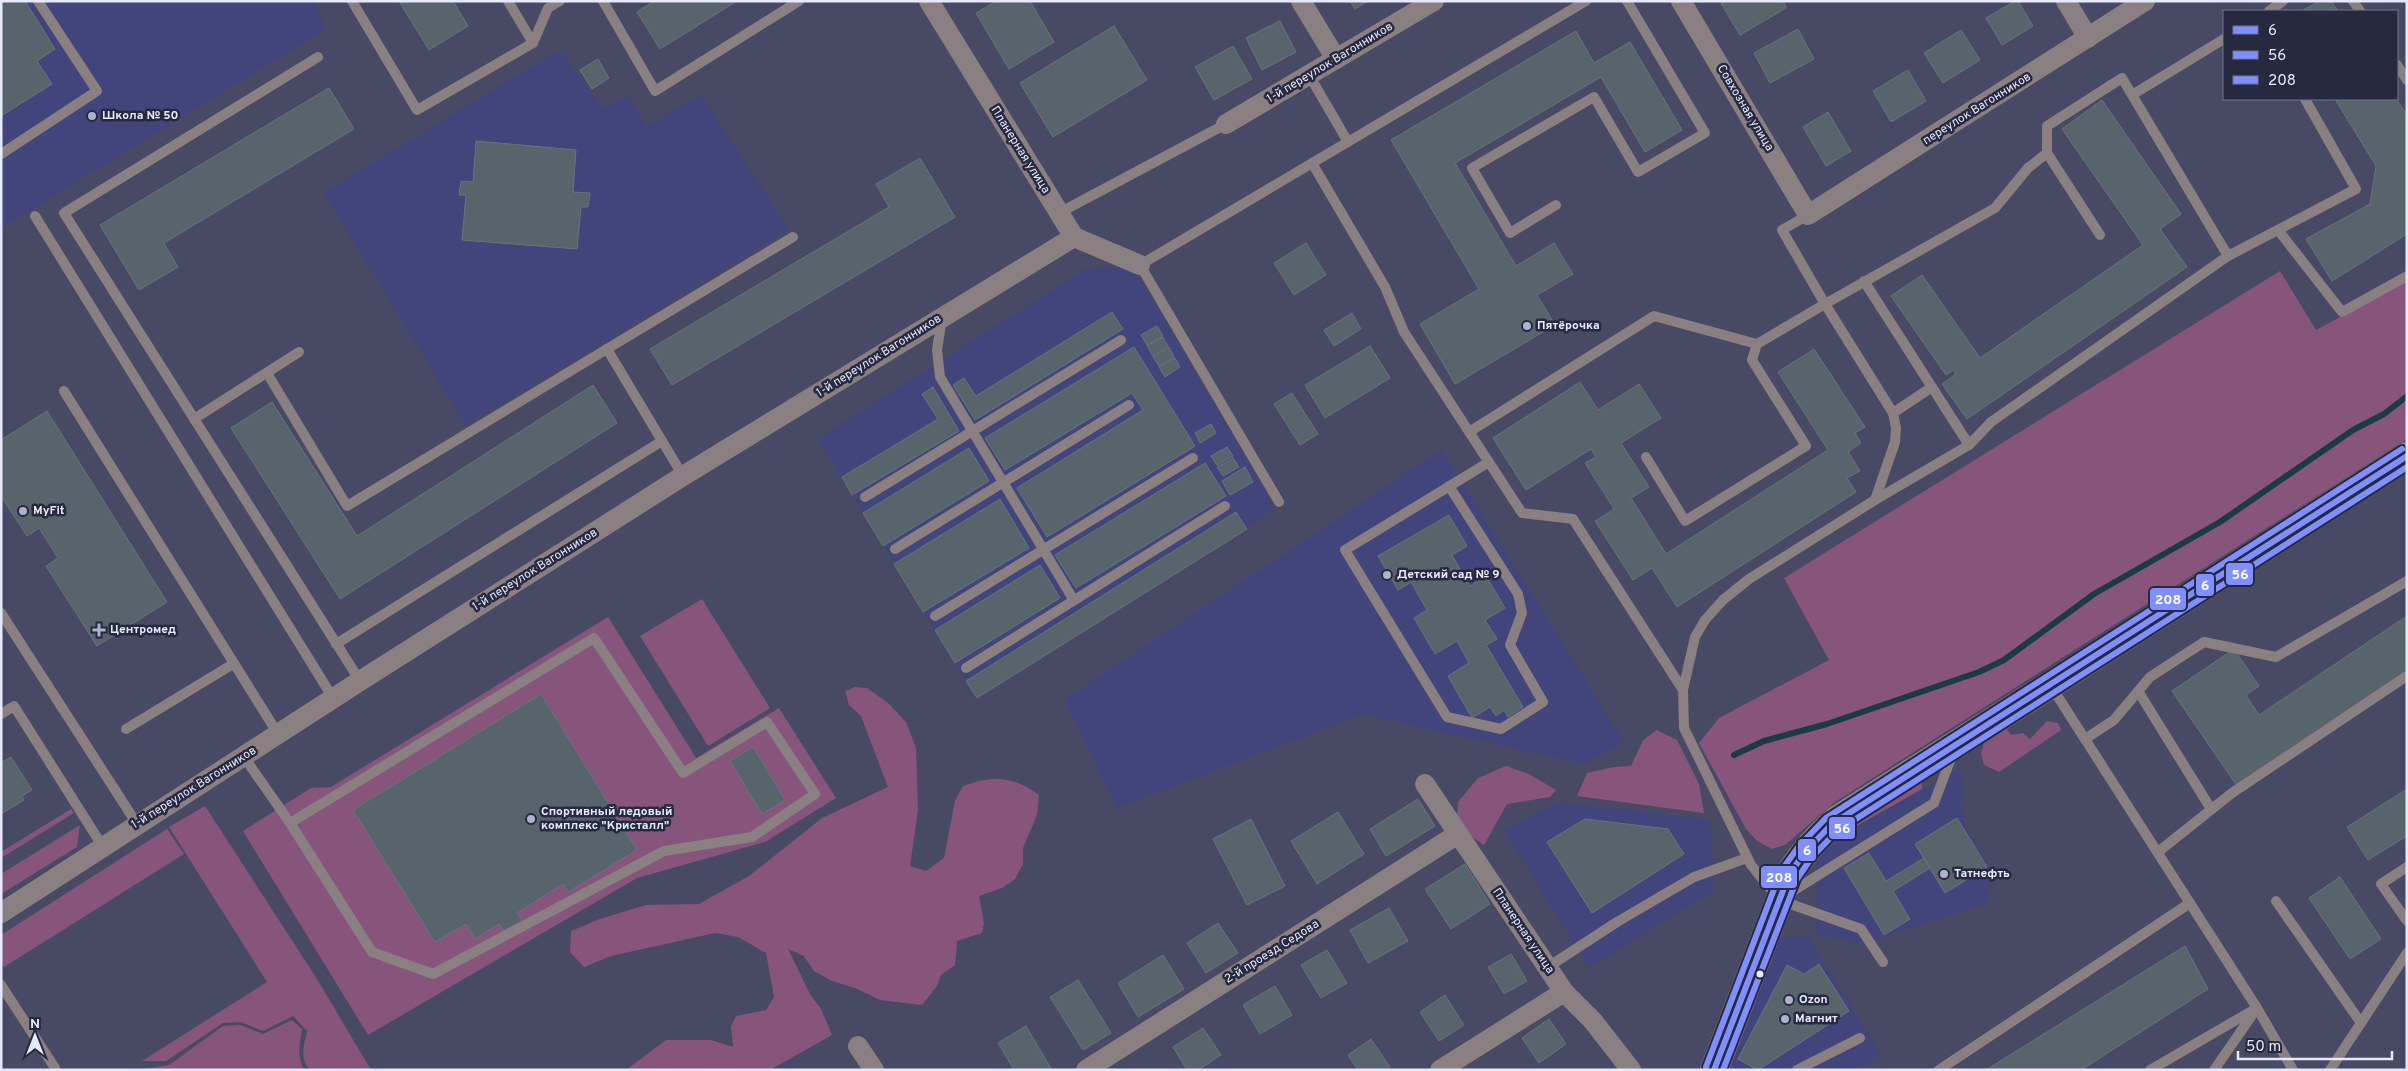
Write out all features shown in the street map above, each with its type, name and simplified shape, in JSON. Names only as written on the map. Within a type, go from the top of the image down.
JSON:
[{"type":"main road","points":[[1714,1070],[1779,900],[1797,862],[1833,823],[2407,456]]},
{"type":"street","name":"Планерная улица","points":[[928,1],[1074,237]]},
{"type":"street","points":[[1301,1],[1336,59]]},
{"type":"street","name":"1-й переулок Вагонников","points":[[1226,124],[1434,1]]},
{"type":"street","name":"Совхозная улица","points":[[1681,1],[1808,215]]},
{"type":"street","points":[[2066,1],[2088,38]]},
{"type":"street","name":"переулок Вагонников","points":[[1808,215],[2145,1]]},
{"type":"street","points":[[1074,237],[1140,265]]},
{"type":"street","name":"1-й переулок Вагонников","points":[[1,913],[333,698],[683,476],[1074,237]]},
{"type":"street","name":"Планерная улица","points":[[1425,784],[1564,992],[1593,1021],[1631,1070]]},
{"type":"street","name":"2-й проезд Седова","points":[[1086,1070],[1458,834]]},
{"type":"street","points":[[1440,1070],[1564,992]]},
{"type":"street","points":[[858,1046],[874,1070]]},
{"type":"lane","points":[[1,154],[97,91],[38,1]]},
{"type":"lane","points":[[352,1],[417,110],[533,43],[548,8],[560,1]]},
{"type":"lane","points":[[508,1],[533,43]]},
{"type":"lane","points":[[603,1],[656,91],[799,1]]},
{"type":"lane","points":[[1279,502],[1140,265],[1586,1]]},
{"type":"lane","points":[[1556,205],[1510,233],[1472,168],[1594,97],[1638,172],[1705,133],[1627,1]]},
{"type":"lane","points":[[2270,10],[2283,1]]},
{"type":"lane","points":[[2132,95],[2223,40]]},
{"type":"lane","points":[[318,57],[64,213],[360,681]]},
{"type":"lane","points":[[2398,66],[2407,80]]},
{"type":"lane","points":[[1309,75],[1348,142]]},
{"type":"lane","points":[[2100,234],[2047,153],[2047,126],[2122,78],[2228,256]]},
{"type":"lane","points":[[1883,962],[1861,929],[1779,900],[1747,858],[1684,728],[1683,690],[1695,636],[1705,620],[1723,600],[1749,579],[1875,500],[1969,445],[1991,422],[2228,256],[2356,189],[2306,100]]},
{"type":"lane","points":[[1059,213],[1226,124]]},
{"type":"lane","points":[[1646,457],[1685,521],[1806,446],[1752,360],[1756,344],[1995,208],[2028,168],[2047,153]]},
{"type":"lane","points":[[1312,163],[1385,286],[1404,332],[1522,513],[1573,519],[1683,690]]},
{"type":"lane","points":[[1808,215],[1782,230],[1824,304],[1893,414],[1896,428],[1895,442],[1875,500]]},
{"type":"lane","points":[[35,216],[333,698]]},
{"type":"lane","points":[[2278,230],[2342,312],[2407,276]]},
{"type":"lane","points":[[267,373],[347,506],[793,237]]},
{"type":"lane","points":[[1864,281],[1969,445]]},
{"type":"lane","points":[[1469,432],[1654,316],[1756,344]]},
{"type":"lane","points":[[942,317],[937,350],[940,377],[971,432],[1073,599]]},
{"type":"lane","points":[[865,497],[1120,340]]},
{"type":"lane","points":[[607,350],[683,476]]},
{"type":"lane","points":[[194,419],[299,352]]},
{"type":"lane","points":[[1893,414],[1932,388]]},
{"type":"lane","points":[[64,390],[278,734]]},
{"type":"lane","points":[[895,549],[1129,404]]},
{"type":"lane","points":[[336,644],[662,441]]},
{"type":"lane","points":[[936,616],[1193,458]]},
{"type":"lane","points":[[1449,486],[1518,594],[1522,613],[1510,645],[1543,702],[1500,729],[1447,717],[1345,550],[1449,486],[1489,462]]},
{"type":"lane","points":[[966,668],[1073,599],[1225,506]]},
{"type":"lane","points":[[2085,739],[2114,720],[2150,677],[2204,642],[2276,657],[2407,581]]},
{"type":"lane","points":[[1,613],[137,824]]},
{"type":"lane","points":[[244,757],[290,823],[372,952],[433,974],[664,851],[752,837],[815,794],[767,722],[683,773],[594,638],[290,823]]},
{"type":"lane","points":[[126,728],[233,664]]},
{"type":"lane","points":[[2158,852],[2232,792],[2342,717],[2407,676]]},
{"type":"lane","points":[[2050,686],[2257,1008],[2293,1070]]},
{"type":"lane","points":[[2138,691],[2212,809]]},
{"type":"lane","points":[[1,714],[14,706],[103,847]]},
{"type":"lane","points":[[1779,900],[1934,803],[1956,745]]},
{"type":"lane","points":[[1548,967],[1617,922],[1694,877],[1747,858]]},
{"type":"lane","points":[[2407,867],[2381,884],[2407,921]]},
{"type":"lane","points":[[2276,901],[2361,1024]]},
{"type":"lane","points":[[1939,1070],[2190,903]]},
{"type":"lane","points":[[2330,1070],[2407,953]]},
{"type":"lane","points":[[1,985],[55,1068]]},
{"type":"lane","points":[[2150,1070],[2257,1008]]},
{"type":"lane","points":[[2214,1070],[2257,1008]]},
{"type":"lane","points":[[1797,1070],[1860,1038]]},
{"type":"shaded area","name":"Школа № 50","points":[[1,1],[313,1],[326,29],[1,228]]},
{"type":"shaded area","points":[[560,50],[603,109],[628,96],[646,127],[701,95],[789,230],[466,425],[324,193]]},
{"type":"shaded area","points":[[1132,265],[1275,507],[1247,529],[977,698],[818,439],[1088,268]]},
{"type":"shaded area","points":[[2280,271],[2316,330],[2407,281],[2407,439],[1835,802],[1785,845],[1772,849],[1757,841],[1746,829],[1699,743],[1719,718],[1829,660],[1784,578]]},
{"type":"shaded area","name":"Детский сад № 9","points":[[1442,450],[1624,742],[1584,764],[1363,714],[1117,808],[1065,700]]},
{"type":"shaded area","points":[[702,599],[770,708],[708,746],[640,636]]},
{"type":"shaded area","name":"Спортивный ледовый комплекс \"Кристалл\"","points":[[608,617],[696,758],[779,708],[836,798],[765,842],[637,878],[368,1035],[243,831],[311,788],[331,787]]},
{"type":"shaded area","points":[[855,687],[867,688],[888,703],[906,722],[916,748],[918,810],[910,866],[926,871],[944,858],[955,801],[963,786],[983,780],[1002,779],[1020,784],[1039,795],[1037,815],[1023,848],[1023,864],[1015,879],[1002,888],[979,896],[984,923],[982,933],[957,941],[955,965],[941,975],[937,986],[922,1005],[880,1000],[855,988],[832,981],[814,971],[804,956],[788,949],[810,994],[821,1009],[832,1035],[770,1070],[626,1070],[666,1040],[711,1040],[733,1047],[731,1026],[736,1016],[766,1010],[774,997],[766,953],[738,937],[715,933],[611,956],[584,967],[570,952],[571,931],[600,919],[646,905],[699,904],[749,876],[822,818],[888,787],[861,716],[849,705],[845,691]]},
{"type":"shaded area","points":[[2047,721],[2058,723],[2061,730],[1999,772],[1984,765],[1981,753],[1986,736],[2005,727],[2011,735],[2023,733],[2030,739]]},
{"type":"shaded area","points":[[1657,730],[1677,740],[1699,784],[1704,813],[1577,796],[1587,773],[1614,767],[1631,766],[1643,740]]},
{"type":"shaded area","points":[[1506,766],[1529,774],[1556,790],[1550,797],[1507,804],[1484,845],[1465,832],[1457,820],[1458,802],[1478,778]]},
{"type":"shaded area","points":[[1961,768],[1965,827],[1990,868],[1988,903],[1861,944],[1816,934],[1817,858],[1846,833]]},
{"type":"shaded area","points":[[1917,781],[1922,783],[1922,789],[1846,832],[1816,857],[1837,827]]},
{"type":"shaded area","points":[[1559,802],[1710,820],[1713,891],[1589,968],[1504,830]]},
{"type":"shaded area","points":[[205,806],[317,979],[371,1070],[310,1070],[303,1056],[307,1031],[293,1016],[263,1031],[241,1022],[223,1023],[166,1061],[142,1061],[267,982],[169,827]]},
{"type":"shaded area","points":[[71,809],[74,813],[1,858],[1,852]]},
{"type":"shaded area","points":[[80,825],[77,847],[1,894],[1,874]]},
{"type":"shaded area","points":[[167,829],[184,854],[4,967],[1,962],[1,935]]},
{"type":"shaded area","points":[[1777,937],[1809,938],[1881,1055],[1858,1070],[1730,1070]]},
{"type":"shaded area","points":[[292,1020],[302,1029],[300,1061],[305,1070],[139,1070],[169,1065],[223,1026],[240,1025],[263,1034]]},
{"type":"building","points":[[1,1],[25,1],[55,49],[37,61],[52,84],[1,116]]},
{"type":"building","points":[[399,1],[453,1],[468,26],[429,50]]},
{"type":"building","points":[[654,1],[737,1],[660,49],[637,12]]},
{"type":"building","points":[[997,1],[1030,1],[1054,42],[1009,69],[976,13]]},
{"type":"building","points":[[1350,1],[1368,1],[1355,9]]},
{"type":"building","points":[[1723,1],[1783,1],[1786,8],[1740,35],[1721,3]]},
{"type":"building","points":[[2018,1],[2033,26],[2002,45],[1986,18]]},
{"type":"building","points":[[2319,1],[2331,1],[2337,10],[2304,10]]},
{"type":"building","points":[[1280,21],[1296,52],[1262,70],[1246,38]]},
{"type":"building","points":[[1114,26],[1147,80],[1053,137],[1020,83]]},
{"type":"building","points":[[1798,29],[1814,59],[1770,83],[1754,53]]},
{"type":"building","points":[[1961,30],[1980,60],[1943,83],[1924,53]]},
{"type":"building","points":[[1576,31],[1594,63],[1630,42],[1682,130],[1645,152],[1601,77],[1455,163],[1516,266],[1554,243],[1573,274],[1537,295],[1555,325],[1455,384],[1420,324],[1479,289],[1391,140]]},
{"type":"building","points":[[1233,46],[1252,79],[1214,100],[1195,67]]},
{"type":"building","points":[[598,59],[609,78],[592,89],[580,70]]},
{"type":"building","points":[[1908,70],[1926,101],[1891,122],[1873,91]]},
{"type":"building","points":[[329,88],[354,129],[164,243],[178,267],[139,290],[100,225]]},
{"type":"building","points":[[2102,100],[2181,214],[2160,229],[2187,267],[1967,419],[1942,384],[1956,374],[1953,370],[1946,375],[1891,296],[1922,275],[1980,358],[2143,245],[2062,129]]},
{"type":"building","points":[[2336,100],[2397,100],[2407,115],[2407,234],[2332,281],[2306,239],[2370,204],[2376,166]]},
{"type":"building","points":[[1828,112],[1851,151],[1826,166],[1803,127]]},
{"type":"building","points":[[476,141],[576,150],[573,192],[590,193],[588,207],[581,207],[577,249],[462,240],[466,195],[459,195],[461,181],[473,182]]},
{"type":"building","points":[[920,158],[955,217],[672,385],[650,349],[889,207],[876,184]]},
{"type":"building","points":[[1306,243],[1326,275],[1294,295],[1274,263]]},
{"type":"building","points":[[1112,312],[1123,329],[975,420],[953,385],[964,378],[976,396]]},
{"type":"building","points":[[1352,313],[1361,329],[1334,346],[1324,330]]},
{"type":"building","points":[[1157,326],[1163,336],[1147,345],[1141,335]]},
{"type":"building","points":[[1163,337],[1168,346],[1153,356],[1147,346]]},
{"type":"building","points":[[1370,346],[1390,378],[1325,418],[1305,385]]},
{"type":"building","points":[[1134,347],[1195,446],[1047,537],[1017,488],[1143,410],[1132,393],[1005,470],[985,438]]},
{"type":"building","points":[[1169,347],[1174,357],[1159,366],[1153,357]]},
{"type":"building","points":[[1814,349],[1865,427],[1855,433],[1861,443],[1848,452],[1860,471],[1847,478],[1856,492],[1677,607],[1652,568],[1633,580],[1595,521],[1614,509],[1585,463],[1596,457],[1591,449],[1526,490],[1493,438],[1580,382],[1598,410],[1639,384],[1661,418],[1621,443],[1649,487],[1631,498],[1666,554],[1828,450],[1778,372]]},
{"type":"building","points":[[1175,358],[1180,367],[1165,377],[1159,367]]},
{"type":"building","points":[[593,385],[617,423],[340,599],[231,428],[272,402],[357,536]]},
{"type":"building","points":[[933,387],[959,431],[852,495],[842,477],[938,419],[922,394]]},
{"type":"building","points":[[1292,393],[1318,434],[1300,445],[1274,404]]},
{"type":"building","points":[[47,411],[167,602],[97,646],[46,566],[58,558],[39,528],[27,536],[1,496],[1,440]]},
{"type":"building","points":[[1211,424],[1216,433],[1200,443],[1195,433]]},
{"type":"building","points":[[1227,447],[1233,456],[1217,465],[1211,456]]},
{"type":"building","points":[[969,448],[989,481],[883,546],[863,513]]},
{"type":"building","points":[[1233,458],[1239,467],[1223,476],[1217,467]]},
{"type":"building","points":[[1205,463],[1226,496],[1076,588],[1055,555]]},
{"type":"building","points":[[1245,467],[1253,482],[1230,495],[1222,481]]},
{"type":"building","points":[[1000,499],[1029,548],[923,612],[894,564]]},
{"type":"building","points":[[1236,512],[1247,529],[977,698],[966,681]]},
{"type":"building","points":[[1449,515],[1467,546],[1452,555],[1470,586],[1486,576],[1505,608],[1485,620],[1497,639],[1486,645],[1523,707],[1508,717],[1504,710],[1496,716],[1490,707],[1472,718],[1448,676],[1469,663],[1457,641],[1435,654],[1414,618],[1427,610],[1411,582],[1398,590],[1378,556]]},
{"type":"building","points":[[1040,565],[1060,598],[955,663],[935,630]]},
{"type":"building","points":[[2407,616],[2407,671],[2237,786],[2172,691],[2234,649],[2259,686],[2246,695],[2259,715]]},
{"type":"building","points":[[541,694],[637,850],[568,892],[563,884],[517,913],[522,920],[504,931],[499,924],[475,939],[466,924],[435,942],[353,810]]},
{"type":"building","points":[[753,747],[785,800],[762,814],[730,761]]},
{"type":"building","points":[[11,757],[32,790],[22,796],[24,800],[1,814],[1,763]]},
{"type":"building","points":[[2407,789],[2407,836],[2368,860],[2347,827]]},
{"type":"building","points":[[1418,799],[1435,826],[1386,856],[1370,829]]},
{"type":"building","points":[[1338,812],[1364,854],[1317,884],[1291,841]]},
{"type":"building","points":[[1957,818],[1987,867],[1945,893],[1915,844]]},
{"type":"building","points":[[1251,819],[1285,886],[1247,905],[1213,839]]},
{"type":"building","points":[[1585,819],[1668,829],[1684,854],[1592,913],[1547,842]]},
{"type":"building","points":[[1869,853],[1886,881],[1924,858],[1930,868],[1893,891],[1910,919],[1884,935],[1844,868]]},
{"type":"building","points":[[1465,864],[1490,904],[1451,929],[1425,889]]},
{"type":"building","points":[[2340,877],[2381,939],[2350,959],[2309,898]]},
{"type":"building","points":[[1389,908],[1408,941],[1368,963],[1350,930]]},
{"type":"building","points":[[1218,923],[1238,953],[1206,973],[1187,943]]},
{"type":"building","points":[[2185,946],[2208,989],[2081,1070],[1986,1070]]},
{"type":"building","points":[[1327,950],[1347,983],[1321,998],[1301,965]]},
{"type":"building","points":[[1511,954],[1527,981],[1504,994],[1488,967]]},
{"type":"building","points":[[1163,955],[1184,989],[1138,1017],[1118,983]]},
{"type":"building","points":[[1819,964],[1849,1011],[1758,1070],[1738,1059],[1787,965],[1804,974]]},
{"type":"building","points":[[1078,980],[1111,1033],[1083,1050],[1050,997]]},
{"type":"building","points":[[1275,986],[1292,1015],[1260,1034],[1243,1005]]},
{"type":"building","points":[[1445,995],[1464,1025],[1439,1041],[1420,1012]]},
{"type":"building","points":[[1549,1019],[1566,1044],[1539,1063],[1522,1038]]},
{"type":"building","points":[[1026,1026],[1052,1070],[1014,1070],[998,1043]]},
{"type":"building","points":[[1203,1028],[1221,1055],[1198,1070],[1187,1070],[1173,1047]]},
{"type":"building","points":[[1371,1039],[1390,1067],[1386,1070],[1358,1070],[1348,1055]]},
{"type":"waterway","points":[[1734,755],[1764,741],[1827,724],[1979,672],[2004,660],[2094,594],[2220,522],[2353,430],[2384,414],[2407,396]]},
{"type":"transit line","name":"208","points":[[1706,1067],[1781,871],[1799,846],[1826,818],[2402,449]]},
{"type":"transit line","name":"6","points":[[1714,1070],[1789,875],[1805,852],[1832,824],[2407,456]]},
{"type":"transit line","name":"56","points":[[1723,1070],[1797,879],[1812,857],[1837,831],[2407,467]]},
{"type":"place","name":"Школа № 50","points":[[92,116]]},
{"type":"place","name":"Пятёрочка","points":[[1527,326]]},
{"type":"place","name":"MyFit","points":[[23,511]]},
{"type":"place","name":"Детский сад № 9","points":[[1387,575]]},
{"type":"place","name":"Центромед","points":[[99,630]]},
{"type":"place","name":"Спортивный ледовый комплекс \"Кристалл\"","points":[[531,819]]},
{"type":"place","name":"Татнефть","points":[[1944,874]]},
{"type":"place","name":"Ozon","points":[[1789,1000]]},
{"type":"place","name":"Магнит","points":[[1785,1019]]}]
